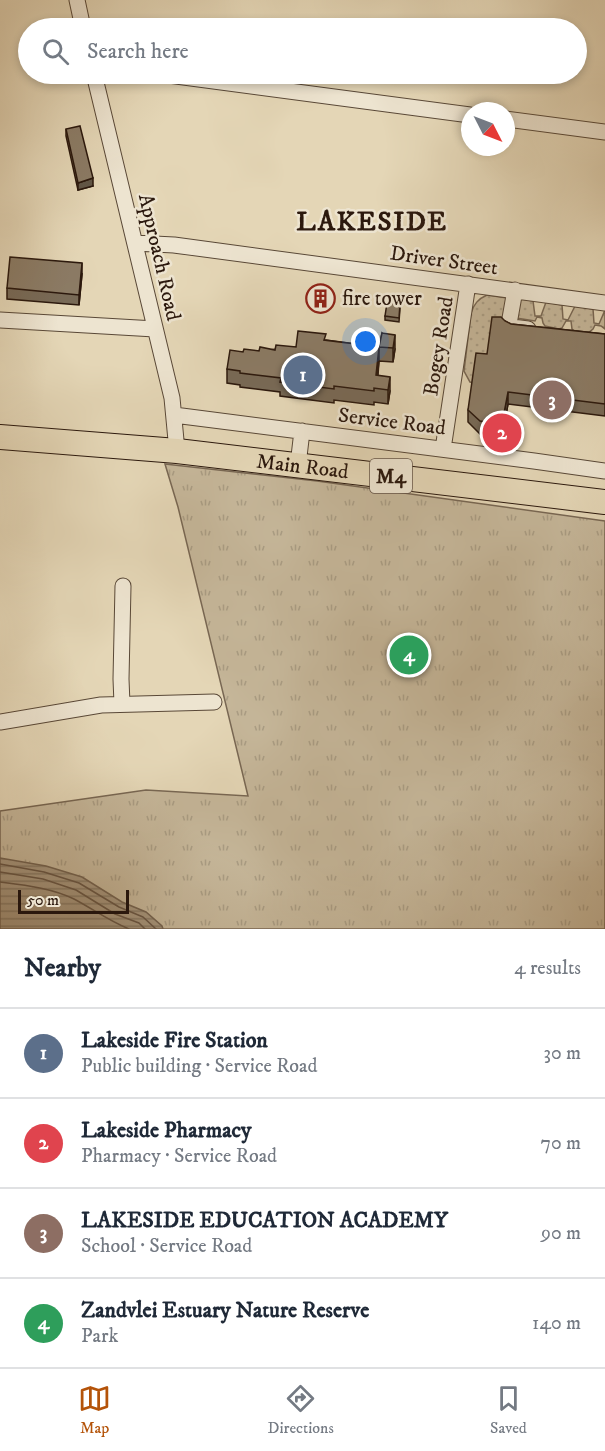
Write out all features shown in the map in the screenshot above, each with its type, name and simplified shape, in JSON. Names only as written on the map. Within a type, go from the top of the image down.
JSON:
[{"type":"main road","name":"Main Road","points":[[0,437],[177,451],[605,502]]},
{"type":"street","points":[[77,0],[82,18]]},
{"type":"street","name":"Approach Road","points":[[96,84],[172,398],[177,451]]},
{"type":"street","points":[[238,84],[461,113]]},
{"type":"street","points":[[515,120],[605,132]]},
{"type":"street","name":"Driver Street","points":[[135,243],[174,245],[605,303]]},
{"type":"street","name":"Bogey Road","points":[[443,449],[468,284]]},
{"type":"street","points":[[515,290],[509,324],[512,327],[548,331]]},
{"type":"street","points":[[0,320],[155,329]]},
{"type":"street","name":"Service Road","points":[[174,416],[605,471]]},
{"type":"street","points":[[298,465],[302,431]]},
{"type":"street","points":[[122,705],[123,586]]},
{"type":"street","points":[[0,722],[100,705],[214,702]]},
{"type":"green space","points":[[487,295],[507,298],[507,312],[474,383],[470,382],[464,371],[471,313],[477,302]]},
{"type":"green space","points":[[517,298],[533,301],[535,316],[541,316],[546,302],[562,305],[563,319],[568,320],[575,306],[593,309],[594,323],[599,324],[605,310],[605,329],[595,325],[588,333],[572,329],[571,321],[566,321],[559,329],[545,326],[542,318],[537,317],[535,321],[516,318]]},
{"type":"green space","points":[[165,464],[317,481],[605,521],[605,929],[0,929],[0,811],[146,790],[248,796],[178,507]]},
{"type":"water","points":[[0,858],[46,866],[82,877],[122,902],[146,912],[163,929],[0,929]]},
{"type":"building","points":[[80,126],[93,178],[78,183],[66,129]]},
{"type":"building","points":[[10,257],[82,263],[79,295],[7,288]]},
{"type":"building","points":[[387,303],[400,304],[399,318],[385,316]]},
{"type":"building","points":[[492,317],[501,317],[511,324],[605,334],[605,404],[508,392],[502,424],[480,421],[468,410],[476,353],[487,354]]},
{"type":"building","points":[[298,331],[326,334],[324,340],[379,347],[376,375],[390,377],[388,390],[374,388],[374,391],[334,386],[334,389],[280,382],[281,378],[240,373],[240,371],[227,369],[230,350],[259,351],[260,347],[275,350],[276,345],[296,347]]},
{"type":"building","points":[[382,333],[395,335],[393,348],[379,347]]},
{"type":"place","name":"fire tower","points":[[321,298]]},
{"type":"place","name":"Lakeside Fire Station","points":[[303,375]]},
{"type":"place","name":"LAKESIDE EDUCATION ACADEMY","points":[[552,400]]},
{"type":"place","name":"Lakeside Pharmacy","points":[[502,433]]},
{"type":"place","name":"Zandvlei Estuary Nature Reserve","points":[[409,655]]},
{"type":"district","name":"LAKESIDE","points":[[372,221]]}]
